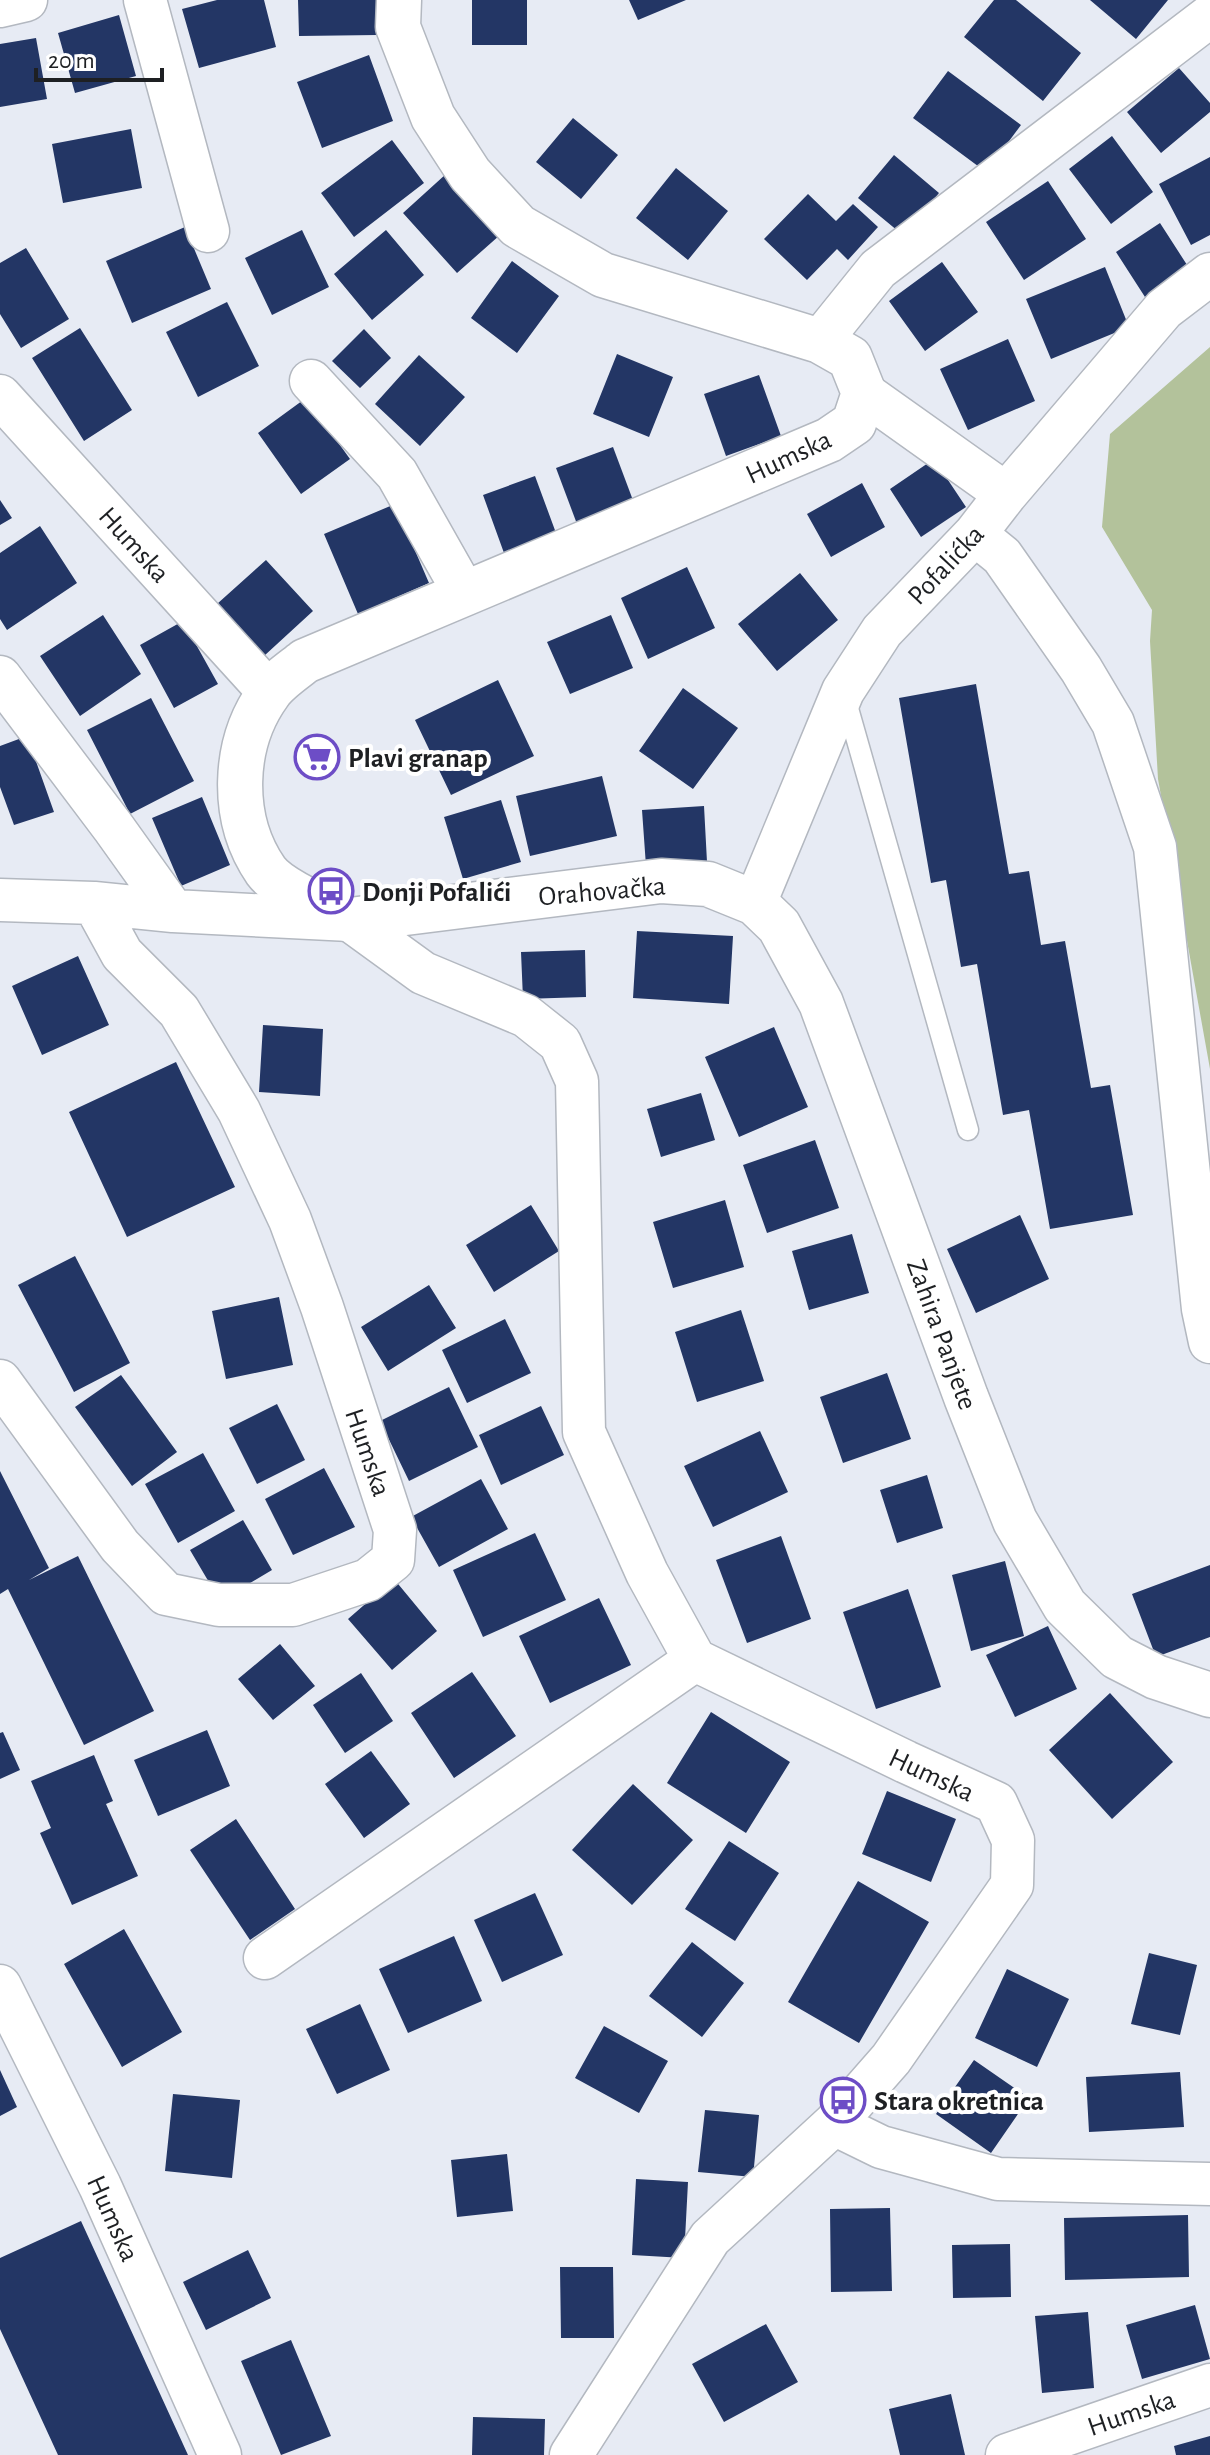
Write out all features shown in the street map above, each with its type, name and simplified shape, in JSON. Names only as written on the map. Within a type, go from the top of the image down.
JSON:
[{"type":"street","points":[[0,6],[26,0]]},
{"type":"street","points":[[145,0],[168,89],[195,173],[208,231]]},
{"type":"street","points":[[399,0],[398,27],[433,117],[470,174],[518,226],[603,275],[820,341],[850,358],[864,393],[1006,494]]},
{"type":"street","points":[[820,341],[878,269],[1210,16]]},
{"type":"street","name":"Pofalićka","points":[[755,903],[843,691],[882,631],[975,534],[1164,309],[1210,274]]},
{"type":"street","points":[[311,381],[397,474],[465,594]]},
{"type":"street","name":"Humska","points":[[571,2455],[710,2238],[834,2124],[891,2059],[1012,1885],[1013,1840],[996,1803],[695,1660],[647,1573],[584,1432],[577,1081],[560,1043],[526,1016],[423,973],[350,920],[308,901],[267,873],[244,824],[239,769],[248,735],[269,692],[305,661],[829,440],[854,423],[864,393]]},
{"type":"street","name":"Humska","points":[[0,396],[269,692]]},
{"type":"street","points":[[975,534],[1002,556],[1081,669],[1113,723],[1155,847],[1203,1309],[1210,1342]]},
{"type":"street","points":[[0,677],[173,911]]},
{"type":"street","name":"Orahovačka","points":[[350,920],[661,881],[708,884],[755,903]]},
{"type":"street","points":[[0,900],[350,920]]},
{"type":"street","name":"Humska","points":[[0,1381],[120,1546],[166,1594],[219,1605],[293,1605],[368,1580],[393,1560],[395,1530],[290,1220],[239,1111],[179,1011],[122,954],[94,903]]},
{"type":"street","name":"Zahira Panjete","points":[[755,903],[779,926],[821,1003],[966,1397],[1015,1521],[1029,1546],[1065,1606],[1117,1657],[1156,1677],[1210,1695]]},
{"type":"street","points":[[265,1958],[695,1660]]},
{"type":"street","name":"Humska","points":[[0,1986],[100,2186],[220,2455]]},
{"type":"street","points":[[834,2124],[881,2147],[998,2179],[1210,2184]]},
{"type":"street","name":"Humska","points":[[1007,2455],[1210,2385]]},
{"type":"lane","points":[[843,691],[968,1130]]},
{"type":"green space","points":[[1210,347],[1210,1069],[1158,779],[1150,641],[1152,610],[1102,527],[1110,434]]},
{"type":"building","points":[[217,0],[264,0],[276,47],[199,68],[182,9]]},
{"type":"building","points":[[298,0],[376,0],[377,35],[299,36]]},
{"type":"building","points":[[472,0],[527,0],[527,45],[472,45]]},
{"type":"building","points":[[629,0],[686,0],[638,20]]},
{"type":"building","points":[[994,0],[1016,0],[1081,53],[1043,101],[964,37]]},
{"type":"building","points":[[1090,0],[1168,0],[1136,39]]},
{"type":"building","points":[[119,15],[136,76],[75,93],[58,33]]},
{"type":"building","points":[[36,38],[47,99],[0,107],[0,44]]},
{"type":"building","points":[[369,55],[393,121],[322,148],[297,82]]},
{"type":"building","points":[[1179,68],[1210,103],[1210,112],[1161,153],[1127,112]]},
{"type":"building","points":[[948,71],[1021,125],[986,172],[913,118]]},
{"type":"building","points":[[573,118],[618,155],[581,199],[536,162]]},
{"type":"building","points":[[131,129],[142,188],[63,203],[52,144]]},
{"type":"building","points":[[1112,136],[1153,192],[1111,224],[1069,169]]},
{"type":"building","points":[[392,140],[424,183],[354,237],[321,193]]},
{"type":"building","points":[[894,155],[939,193],[904,236],[858,198]]},
{"type":"building","points":[[1210,157],[1210,235],[1191,245],[1159,184]]},
{"type":"building","points":[[676,168],[728,211],[688,260],[636,218]]},
{"type":"building","points":[[446,174],[500,235],[457,273],[403,213]]},
{"type":"building","points":[[1048,181],[1086,239],[1024,280],[986,222]]},
{"type":"building","points":[[808,194],[836,221],[853,204],[878,227],[848,260],[837,249],[807,280],[764,239]]},
{"type":"building","points":[[1160,223],[1189,268],[1145,297],[1116,252]]},
{"type":"building","points":[[185,227],[211,289],[132,323],[106,261]]},
{"type":"building","points":[[302,230],[329,287],[272,315],[245,258]]},
{"type":"building","points":[[386,230],[424,275],[372,320],[334,274]]},
{"type":"building","points":[[26,248],[69,319],[21,348],[0,314],[0,263]]},
{"type":"building","points":[[512,261],[559,296],[517,353],[471,318]]},
{"type":"building","points":[[942,262],[978,312],[925,351],[889,301]]},
{"type":"building","points":[[1105,267],[1129,327],[1051,359],[1026,299]]},
{"type":"building","points":[[227,302],[259,366],[198,397],[166,332]]},
{"type":"building","points":[[80,328],[132,410],[84,441],[32,358]]},
{"type":"building","points":[[364,329],[391,358],[360,388],[332,361]]},
{"type":"building","points":[[1008,339],[1035,401],[968,430],[940,369]]},
{"type":"building","points":[[617,354],[673,377],[649,437],[593,414]]},
{"type":"building","points":[[419,355],[465,397],[420,446],[375,404]]},
{"type":"building","points":[[759,375],[781,436],[726,456],[704,394]]},
{"type":"building","points":[[306,398],[350,459],[301,494],[258,433]]},
{"type":"building","points":[[613,447],[634,503],[577,524],[556,468]]},
{"type":"building","points":[[934,459],[966,507],[921,537],[890,489]]},
{"type":"building","points":[[535,476],[556,533],[504,553],[483,495]]},
{"type":"building","points":[[862,483],[885,527],[831,557],[807,514]]},
{"type":"building","points":[[0,500],[12,518],[0,525]]},
{"type":"building","points":[[395,504],[429,583],[358,614],[324,534]]},
{"type":"building","points":[[40,526],[77,583],[7,630],[0,619],[0,553]]},
{"type":"building","points":[[266,560],[313,611],[264,656],[217,604]]},
{"type":"building","points":[[687,567],[715,628],[648,659],[621,598]]},
{"type":"building","points":[[800,573],[838,620],[777,671],[738,624]]},
{"type":"building","points":[[103,615],[141,674],[80,716],[40,656]]},
{"type":"building","points":[[611,615],[633,668],[570,694],[547,642]]},
{"type":"building","points":[[183,621],[218,684],[174,708],[140,645]]},
{"type":"building","points":[[498,680],[534,756],[451,795],[415,720]]},
{"type":"building","points":[[976,684],[1009,874],[1029,871],[1041,945],[1065,941],[1091,1088],[1110,1085],[1133,1215],[1050,1229],[1029,1110],[1003,1115],[977,964],[961,967],[946,880],[931,883],[899,698]]},
{"type":"building","points":[[683,688],[738,728],[693,789],[639,751]]},
{"type":"building","points":[[151,698],[194,781],[130,814],[87,730]]},
{"type":"building","points":[[27,736],[54,812],[14,825],[0,787],[0,746]]},
{"type":"building","points":[[602,776],[617,836],[530,856],[516,796]]},
{"type":"building","points":[[202,797],[230,865],[181,886],[152,818]]},
{"type":"building","points":[[501,800],[521,862],[463,879],[444,817]]},
{"type":"building","points":[[704,806],[707,862],[646,866],[642,810]]},
{"type":"building","points":[[637,931],[733,936],[729,1004],[633,998]]},
{"type":"building","points":[[585,950],[586,997],[523,999],[521,952]]},
{"type":"building","points":[[78,956],[109,1025],[42,1055],[12,986]]},
{"type":"building","points":[[263,1025],[323,1029],[320,1096],[259,1092]]},
{"type":"building","points":[[774,1027],[808,1107],[739,1137],[705,1057]]},
{"type":"building","points":[[176,1062],[235,1187],[127,1237],[69,1112]]},
{"type":"building","points":[[701,1093],[715,1140],[661,1157],[647,1109]]},
{"type":"building","points":[[815,1140],[839,1208],[767,1233],[743,1165]]},
{"type":"building","points":[[725,1200],[744,1267],[673,1288],[653,1222]]},
{"type":"building","points":[[531,1205],[559,1251],[494,1292],[466,1245]]},
{"type":"building","points":[[1020,1215],[1049,1279],[976,1313],[947,1249]]},
{"type":"building","points":[[852,1234],[869,1293],[809,1310],[792,1251]]},
{"type":"building","points":[[75,1256],[130,1363],[74,1392],[18,1285]]},
{"type":"building","points":[[429,1285],[456,1328],[388,1371],[361,1327]]},
{"type":"building","points":[[279,1297],[293,1365],[226,1379],[212,1311]]},
{"type":"building","points":[[741,1310],[764,1381],[697,1402],[675,1332]]},
{"type":"building","points":[[505,1319],[531,1373],[467,1403],[442,1350]]},
{"type":"building","points":[[887,1373],[911,1439],[843,1463],[820,1397]]},
{"type":"building","points":[[121,1375],[177,1452],[132,1486],[75,1407]]},
{"type":"building","points":[[449,1387],[478,1447],[409,1481],[380,1421]]},
{"type":"building","points":[[277,1404],[305,1460],[257,1484],[229,1428]]},
{"type":"building","points":[[541,1406],[564,1455],[501,1485],[479,1435]]},
{"type":"building","points":[[760,1431],[788,1492],[713,1527],[684,1466]]},
{"type":"building","points":[[203,1453],[235,1511],[178,1543],[145,1484]]},
{"type":"building","points":[[324,1468],[355,1527],[293,1555],[265,1499]]},
{"type":"building","points":[[0,1471],[49,1568],[29,1580],[78,1556],[154,1711],[84,1745],[8,1589],[0,1594]]},
{"type":"building","points":[[927,1475],[943,1528],[897,1543],[880,1490]]},
{"type":"building","points":[[481,1479],[508,1529],[439,1567],[411,1517]]},
{"type":"building","points":[[243,1520],[272,1570],[220,1601],[190,1550]]},
{"type":"building","points":[[535,1533],[566,1600],[483,1637],[453,1570]]},
{"type":"building","points":[[781,1536],[811,1619],[747,1643],[716,1560]]},
{"type":"building","points":[[1005,1561],[1024,1636],[971,1651],[952,1575]]},
{"type":"building","points":[[1210,1565],[1210,1637],[1156,1657],[1132,1594]]},
{"type":"building","points":[[394,1579],[437,1631],[392,1670],[348,1619]]},
{"type":"building","points":[[908,1589],[941,1687],[876,1709],[843,1612]]},
{"type":"building","points":[[599,1598],[631,1665],[550,1703],[519,1636]]},
{"type":"building","points":[[1048,1626],[1077,1689],[1015,1717],[986,1655]]},
{"type":"building","points":[[280,1644],[315,1686],[273,1720],[238,1679]]},
{"type":"building","points":[[472,1672],[516,1736],[454,1778],[411,1713]]},
{"type":"building","points":[[361,1673],[393,1721],[345,1753],[313,1705]]},
{"type":"building","points":[[1110,1693],[1173,1762],[1112,1819],[1049,1750]]},
{"type":"building","points":[[711,1712],[790,1762],[746,1833],[667,1783]]},
{"type":"building","points":[[207,1730],[230,1786],[158,1816],[134,1760]]},
{"type":"building","points":[[3,1732],[20,1770],[0,1779],[0,1733]]},
{"type":"building","points":[[371,1751],[410,1804],[364,1838],[325,1784]]},
{"type":"building","points":[[94,1755],[113,1801],[106,1804],[138,1876],[72,1905],[40,1833],[51,1828],[31,1781]]},
{"type":"building","points":[[633,1784],[693,1840],[632,1905],[572,1850]]},
{"type":"building","points":[[887,1791],[956,1819],[931,1882],[862,1854]]},
{"type":"building","points":[[236,1819],[295,1909],[250,1940],[190,1850]]},
{"type":"building","points":[[729,1841],[779,1873],[735,1941],[685,1909]]},
{"type":"building","points":[[858,1881],[929,1922],[859,2043],[788,2002]]},
{"type":"building","points":[[535,1893],[563,1955],[502,1982],[474,1920]]},
{"type":"building","points":[[124,1929],[182,2032],[122,2067],[64,1964]]},
{"type":"building","points":[[454,1936],[482,2001],[408,2033],[379,1969]]},
{"type":"building","points":[[692,1942],[744,1983],[702,2037],[649,1996]]},
{"type":"building","points":[[1149,1953],[1197,1965],[1180,2035],[1131,2024]]},
{"type":"building","points":[[1007,1969],[1069,1999],[1037,2067],[975,2038]]},
{"type":"building","points":[[360,2004],[390,2070],[337,2094],[306,2029]]},
{"type":"building","points":[[604,2026],[668,2061],[639,2113],[575,2078]]},
{"type":"building","points":[[974,2060],[1029,2098],[991,2153],[936,2114]]},
{"type":"building","points":[[0,2070],[17,2107],[0,2116]]},
{"type":"building","points":[[1180,2072],[1184,2127],[1089,2132],[1086,2077]]},
{"type":"building","points":[[173,2094],[240,2100],[232,2178],[165,2171]]},
{"type":"building","points":[[705,2110],[759,2115],[753,2177],[698,2172]]},
{"type":"building","points":[[507,2154],[513,2211],[457,2217],[451,2160]]},
{"type":"building","points":[[636,2179],[688,2182],[684,2258],[632,2255]]},
{"type":"building","points":[[890,2208],[892,2291],[831,2292],[830,2209]]},
{"type":"building","points":[[1188,2215],[1189,2277],[1065,2280],[1064,2218]]},
{"type":"building","points":[[81,2221],[188,2455],[58,2455],[0,2329],[0,2258]]},
{"type":"building","points":[[1010,2244],[1011,2297],[953,2298],[952,2245]]},
{"type":"building","points":[[248,2250],[271,2298],[206,2330],[183,2282]]},
{"type":"building","points":[[560,2267],[613,2267],[614,2338],[561,2338]]},
{"type":"building","points":[[1195,2305],[1210,2359],[1142,2379],[1126,2325]]},
{"type":"building","points":[[1088,2312],[1094,2388],[1042,2393],[1035,2316]]},
{"type":"building","points":[[766,2324],[798,2382],[724,2422],[692,2364]]},
{"type":"building","points":[[291,2340],[331,2436],[281,2455],[241,2361]]},
{"type":"building","points":[[951,2394],[965,2455],[900,2455],[889,2409]]},
{"type":"building","points":[[473,2417],[545,2419],[544,2455],[472,2455]]},
{"type":"building","points":[[1210,2436],[1210,2455],[1176,2455],[1174,2446]]},
{"type":"place","name":"Plavi granap","points":[[317,757]]},
{"type":"place","name":"Donji Pofalići","points":[[331,891]]},
{"type":"place","name":"Stara okretnica","points":[[843,2100]]}]
